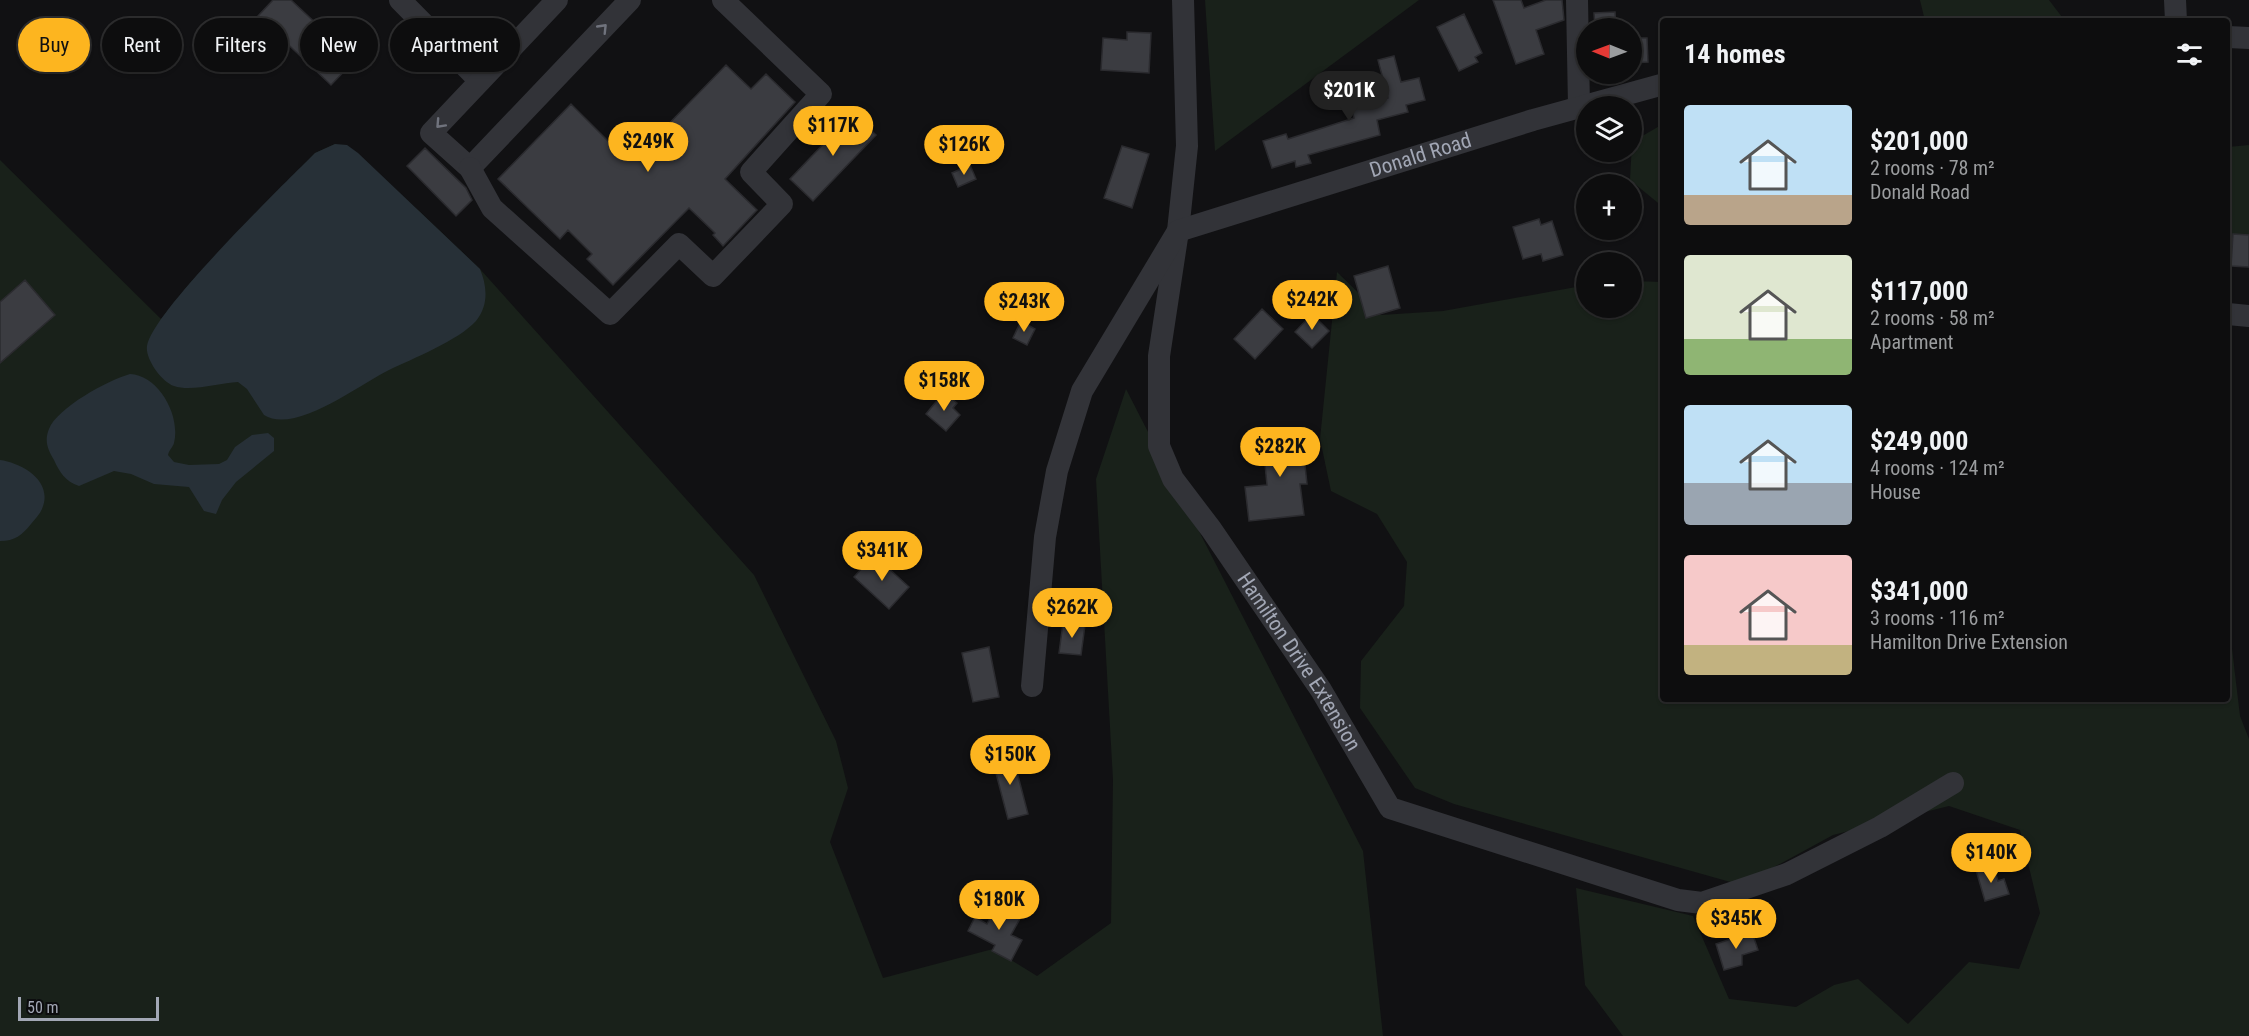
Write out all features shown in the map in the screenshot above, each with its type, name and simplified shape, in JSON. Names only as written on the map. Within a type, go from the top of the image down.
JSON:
[{"type":"street","points":[[400,0],[480,81]]},
{"type":"street","points":[[558,0],[432,133],[470,168],[492,208],[610,314],[679,244],[713,276],[782,204],[751,172],[821,94],[723,0]]},
{"type":"street","points":[[470,168],[630,0]]},
{"type":"street","name":"Hamilton Drive Extension","points":[[1183,0],[1187,146],[1178,231],[1159,356],[1159,446],[1173,479],[1211,529],[1321,690],[1390,808],[1678,900],[1702,903],[1787,873],[1880,827],[1953,783]]},
{"type":"street","points":[[1577,0],[1579,96]]},
{"type":"street","points":[[2175,0],[2176,18]]},
{"type":"street","points":[[2230,37],[2249,38]]},
{"type":"street","name":"Donald Road","points":[[1618,96],[1660,85]]},
{"type":"street","name":"Donald Road","points":[[1178,231],[1576,107]]},
{"type":"street","name":"Hamilton Drive Extension","points":[[1032,686],[1045,537],[1057,471],[1082,390],[1178,231]]},
{"type":"street","points":[[2230,314],[2249,316]]},
{"type":"shaded area","points":[[1205,0],[1419,0],[1215,151]]},
{"type":"shaded area","points":[[1920,0],[2049,0],[2063,18],[1924,18]]},
{"type":"shaded area","points":[[1660,126],[1660,205],[1642,190],[1642,174],[1630,174],[1631,162],[1642,162],[1642,136]]},
{"type":"shaded area","points":[[335,144],[418,210],[480,269],[754,575],[836,741],[848,788],[830,842],[883,978],[993,949],[1037,976],[1111,923],[1113,780],[1096,479],[1126,389],[1363,851],[1383,1036],[0,1036],[0,160],[161,319],[190,283],[315,153]]},
{"type":"shaded area","points":[[335,144],[347,145],[358,153],[480,269],[486,295],[483,309],[476,321],[435,348],[389,370],[327,405],[293,418],[277,419],[264,415],[247,389],[238,382],[188,388],[169,384],[155,369],[147,351],[154,329],[221,248],[315,153]]},
{"type":"shaded area","points":[[2249,145],[2249,234],[2241,252],[2230,257],[2230,147]]},
{"type":"shaded area","points":[[1337,272],[1381,315],[1443,311],[1576,287],[1576,318],[1642,318],[1642,281],[1660,282],[1660,702],[2230,702],[2230,632],[2240,716],[2249,739],[2249,1036],[1623,1036],[1585,985],[1576,888],[1693,916],[1729,999],[1796,1007],[1834,985],[1858,979],[1908,1024],[1969,962],[2019,969],[2040,913],[2020,830],[1949,806],[1833,835],[1741,885],[1454,804],[1415,788],[1360,708],[1361,661],[1404,606],[1407,562],[1377,514],[1331,491],[1320,439]]},
{"type":"shaded area","points":[[130,374],[150,381],[165,398],[171,409],[175,432],[174,443],[168,455],[174,462],[189,465],[219,464],[227,460],[235,447],[252,435],[268,433],[274,438],[274,451],[236,482],[222,500],[216,514],[204,511],[189,487],[154,484],[131,474],[114,471],[79,486],[63,476],[58,469],[47,445],[49,429],[54,421],[84,396],[109,382]]},
{"type":"shaded area","points":[[0,460],[18,465],[34,475],[44,490],[45,499],[40,513],[24,531],[18,537],[5,541],[0,541]]},
{"type":"building","points":[[273,0],[291,0],[310,18],[300,18],[300,56],[288,44],[288,18],[260,18],[258,16]]},
{"type":"building","points":[[1493,0],[1521,0],[1524,8],[1546,0],[1562,0],[1564,20],[1536,30],[1544,54],[1516,64]]},
{"type":"building","points":[[1615,12],[1615,18],[1594,18],[1594,13]]},
{"type":"building","points":[[1464,14],[1482,53],[1475,57],[1478,62],[1459,71],[1437,27]]},
{"type":"building","points":[[1127,32],[1151,33],[1149,73],[1101,70],[1103,38],[1127,40]]},
{"type":"building","points":[[1642,38],[1647,38],[1648,62],[1642,62]]},
{"type":"building","points":[[1394,56],[1401,82],[1419,78],[1425,100],[1406,105],[1408,112],[1377,120],[1380,135],[1308,155],[1311,163],[1296,167],[1295,161],[1272,168],[1263,141],[1286,134],[1288,139],[1354,118],[1351,107],[1388,98],[1378,60]]},
{"type":"building","points":[[726,65],[751,89],[766,74],[795,102],[725,179],[757,210],[723,246],[713,235],[715,233],[689,208],[613,285],[587,259],[592,254],[568,230],[560,239],[498,179],[571,104],[627,160],[652,135],[655,138]]},
{"type":"building","points":[[317,72],[343,72],[331,85]]},
{"type":"building","points":[[853,113],[876,135],[813,201],[790,179]]},
{"type":"building","points":[[1122,146],[1149,154],[1132,208],[1104,198]]},
{"type":"building","points":[[425,148],[466,188],[472,200],[456,216],[407,166]]},
{"type":"building","points":[[970,165],[976,179],[958,187],[952,173]]},
{"type":"building","points":[[1539,219],[1541,225],[1552,221],[1563,255],[1543,261],[1541,254],[1523,259],[1513,227]]},
{"type":"building","points":[[2233,234],[2249,235],[2249,267],[2231,266]]},
{"type":"building","points":[[1388,266],[1400,308],[1366,318],[1354,276]]},
{"type":"building","points":[[25,280],[55,315],[0,363],[0,302]]},
{"type":"building","points":[[1262,309],[1283,329],[1255,359],[1234,339]]},
{"type":"building","points":[[1312,314],[1329,331],[1312,348],[1295,332]]},
{"type":"building","points":[[1021,321],[1035,329],[1027,345],[1013,338]]},
{"type":"building","points":[[944,392],[957,403],[953,408],[960,415],[946,431],[926,414]]},
{"type":"building","points":[[1301,428],[1307,484],[1300,484],[1304,515],[1249,521],[1245,487],[1267,485],[1262,433]]},
{"type":"building","points":[[874,555],[909,587],[889,609],[854,577]]},
{"type":"building","points":[[1063,623],[1085,625],[1081,655],[1059,653]]},
{"type":"building","points":[[989,647],[999,697],[973,702],[962,653]]},
{"type":"building","points":[[1012,753],[1028,814],[1008,819],[992,758]]},
{"type":"building","points":[[1993,865],[1998,881],[2004,879],[2009,894],[1985,901],[1976,870]]},
{"type":"building","points":[[998,903],[1022,915],[1011,935],[1022,940],[1011,961],[992,951],[995,945],[968,931],[975,917],[987,924]]},
{"type":"building","points":[[1752,932],[1758,950],[1742,955],[1742,965],[1724,970],[1716,944]]}]
